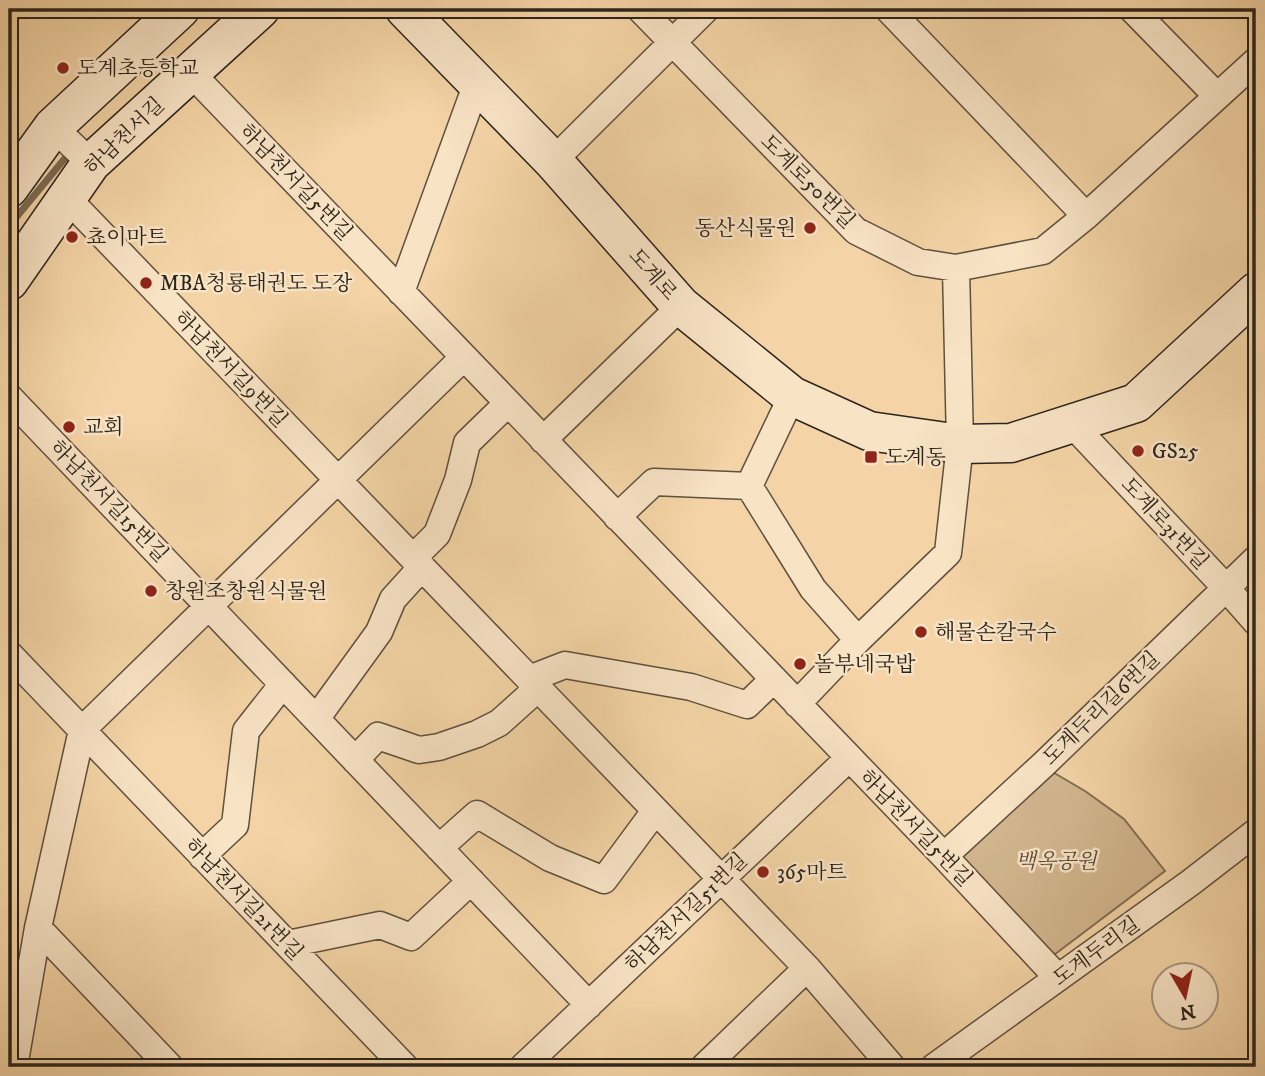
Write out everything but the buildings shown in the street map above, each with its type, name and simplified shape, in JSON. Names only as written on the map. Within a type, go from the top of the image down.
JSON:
[{"type":"street","points":[[9,188],[53,127],[180,9]]},
{"type":"street","name":"하남천서길","points":[[9,281],[91,163],[260,9]]},
{"type":"street","name":"도계로","points":[[405,9],[553,161],[681,306],[792,397],[869,430],[960,444],[1011,443],[1136,403],[1256,292]]},
{"type":"street","name":"도계로50번길","points":[[640,9],[856,231],[918,262],[956,268],[1043,251],[1086,216],[1256,61]]},
{"type":"street","points":[[553,161],[706,9]]},
{"type":"street","points":[[888,9],[1086,216]]},
{"type":"street","points":[[1132,9],[1217,96]]},
{"type":"street","name":"하남천서길5번길","points":[[190,72],[1058,978]]},
{"type":"street","points":[[401,292],[477,83]]},
{"type":"street","points":[[53,127],[91,163]]},
{"type":"street","name":"하남천서길9번길","points":[[67,198],[807,968],[892,1067]]},
{"type":"street","points":[[797,704],[858,639],[948,553],[960,444],[956,268]]},
{"type":"street","points":[[543,440],[681,306]]},
{"type":"street","points":[[13,1067],[38,928],[82,730],[464,357]]},
{"type":"street","name":"하남천서길15번길","points":[[9,397],[589,1005]]},
{"type":"street","points":[[749,486],[792,397]]},
{"type":"street","points":[[316,719],[379,632],[393,599],[438,534],[458,481],[467,443],[508,403]]},
{"type":"street","name":"도계로31번길","points":[[1073,424],[1256,622]]},
{"type":"street","points":[[617,517],[654,482],[749,486]]},
{"type":"street","points":[[749,486],[813,589],[858,639]]},
{"type":"street","name":"도계두리길6번길","points":[[944,856],[1044,764],[1256,559]]},
{"type":"street","name":"하남천서길21번길","points":[[9,654],[405,1067]]},
{"type":"street","points":[[355,760],[378,736],[419,750],[439,747],[477,734],[499,723],[534,684],[565,664],[691,687],[747,705],[774,679]]},
{"type":"street","points":[[202,856],[236,825],[246,731],[283,684]]},
{"type":"street","name":"하남천서길51번길","points":[[523,1067],[849,758]]},
{"type":"street","points":[[439,848],[477,814],[550,858],[604,880],[655,811]]},
{"type":"street","name":"도계두리길","points":[[934,1067],[1190,883],[1256,832]]},
{"type":"street","points":[[288,944],[380,925],[411,937],[471,881]]},
{"type":"street","points":[[38,928],[170,1067]]},
{"type":"street","points":[[704,1067],[807,968]]},
{"type":"green space","name":"백옥공원","points":[[1044,767],[1085,791],[1124,819],[1165,871],[1046,961],[954,854]]},
{"type":"waterway","points":[[9,226],[66,157]]},
{"type":"place","name":"도계초등학교","points":[[63,68]]},
{"type":"place","name":"동산식물원","points":[[810,228]]},
{"type":"place","name":"쵸이마트","points":[[72,237]]},
{"type":"place","name":"MBA청룡태권도 도장","points":[[146,283]]},
{"type":"place","name":"교회","points":[[69,427]]},
{"type":"place","name":"GS25","points":[[1138,451]]},
{"type":"place","name":"도계동","points":[[871,457]]},
{"type":"place","name":"창원조창원식물원","points":[[151,591]]},
{"type":"place","name":"해물손칼국수","points":[[921,632]]},
{"type":"place","name":"놀부네국밥","points":[[800,664]]},
{"type":"place","name":"365마트","points":[[763,872]]}]
